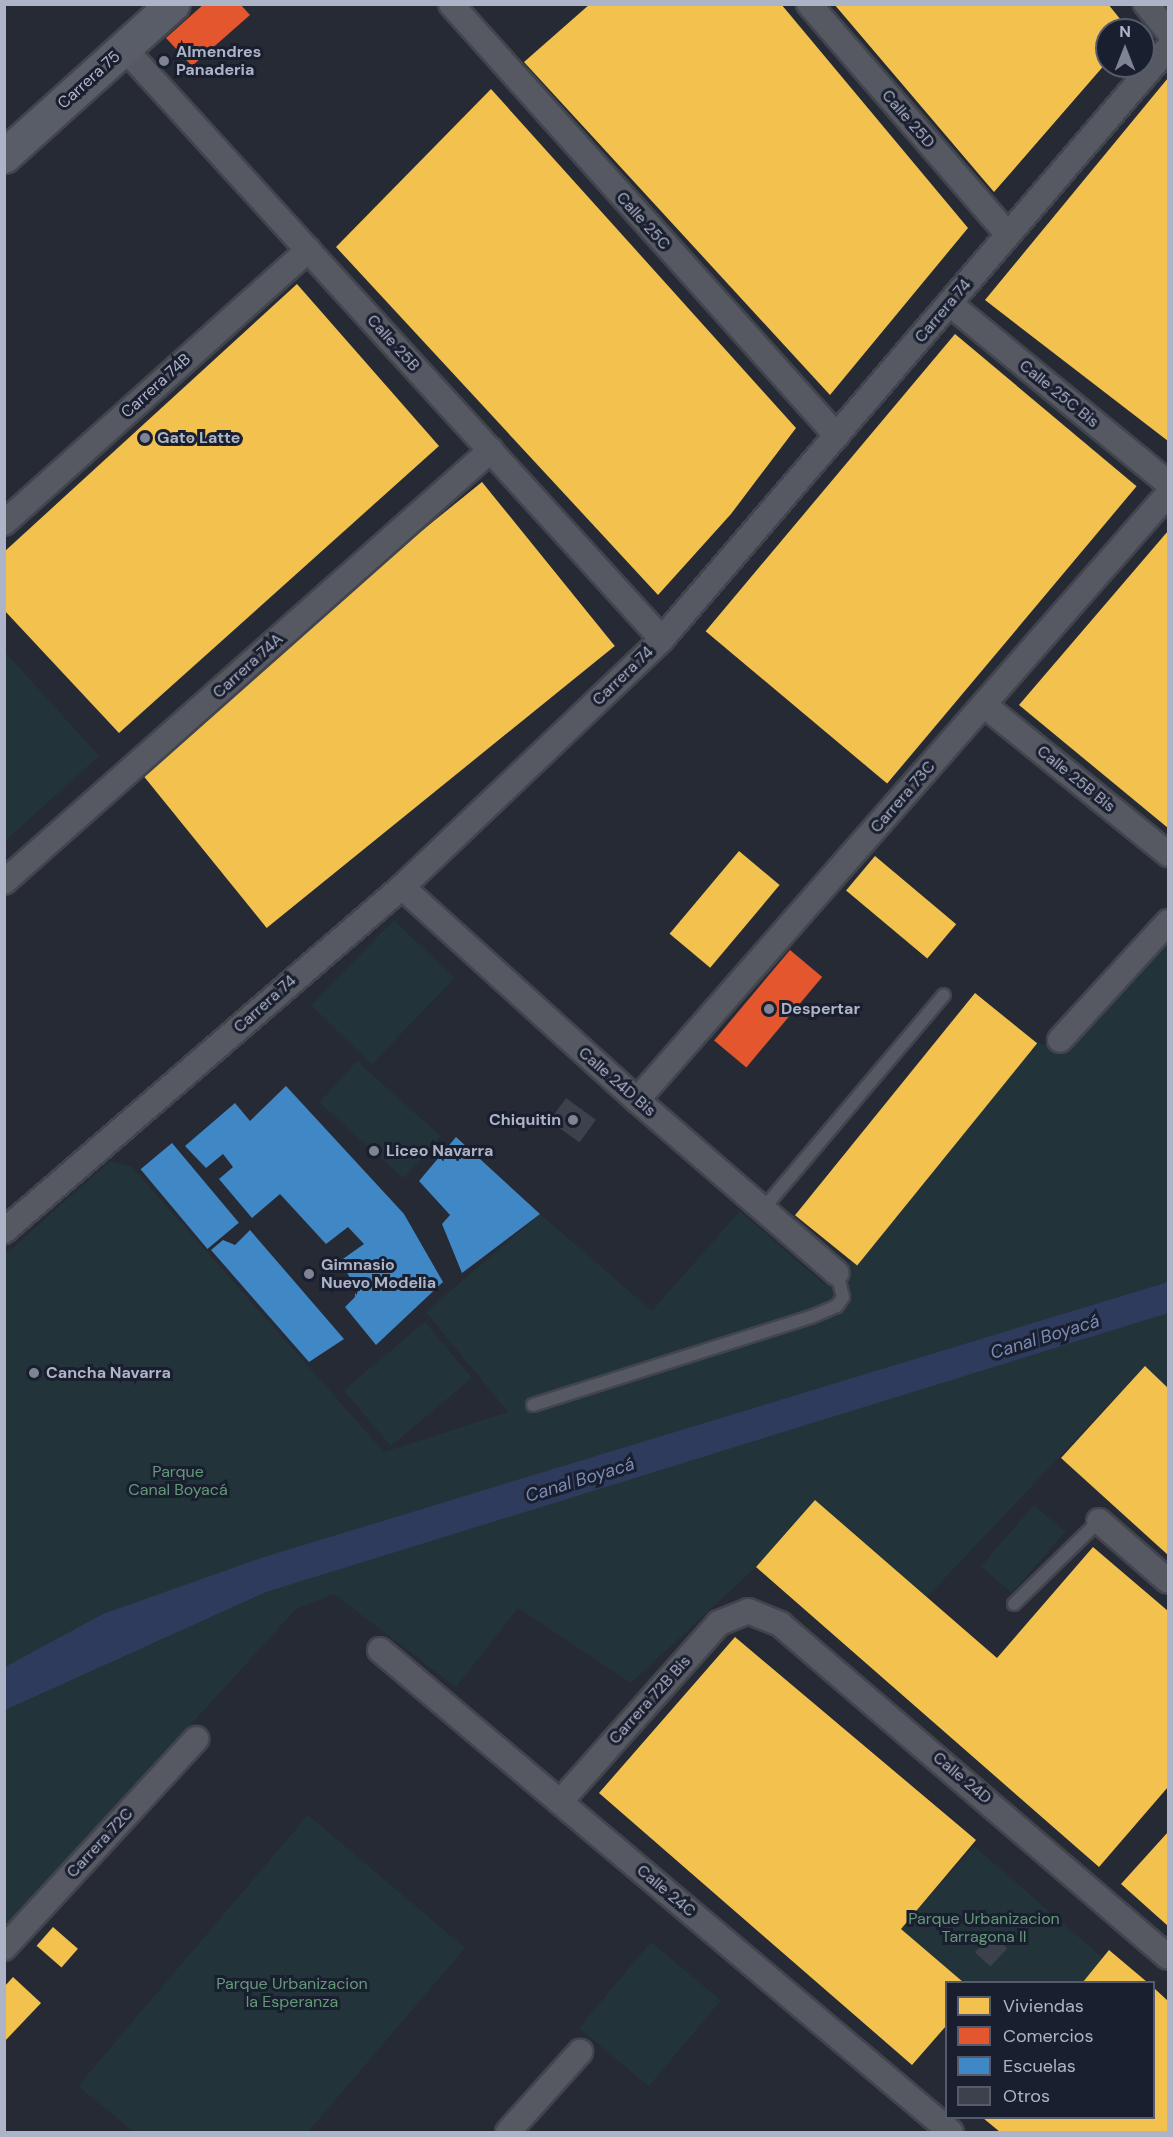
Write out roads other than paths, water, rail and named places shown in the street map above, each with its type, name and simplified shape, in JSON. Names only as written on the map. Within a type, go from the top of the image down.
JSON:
[{"type":"street","name":"Carrera 75","points":[[4,156],[173,4]]},
{"type":"street","name":"Calle 25C","points":[[451,4],[837,435]]},
{"type":"street","name":"Calle 25D","points":[[808,4],[1007,233]]},
{"type":"street","points":[[1146,4],[1168,31]]},
{"type":"street","name":"Calle 25B","points":[[124,48],[662,639]]},
{"type":"street","name":"Carrera 74","points":[[4,1231],[402,887],[662,639],[950,304],[1007,233],[1168,48]]},
{"type":"street","name":"Carrera 74B","points":[[4,523],[308,250]]},
{"type":"street","name":"Calle 25C Bis","points":[[950,304],[1168,483]]},
{"type":"street","name":"Carrera 74A","points":[[4,882],[491,450]]},
{"type":"street","name":"Carrera 73C","points":[[637,1100],[1168,494]]},
{"type":"street","name":"Calle 25B Bis","points":[[984,705],[1168,854]]},
{"type":"street","name":"Calle 24D Bis","points":[[402,887],[637,1100],[837,1273]]},
{"type":"street","points":[[1060,1040],[1168,922]]},
{"type":"street","points":[[1099,1521],[1168,1581]]},
{"type":"street","name":"Carrera 72B Bis","points":[[560,1802],[719,1623],[748,1611]]},
{"type":"street","name":"Calle 24D","points":[[748,1611],[780,1624],[1168,1957]]},
{"type":"street","name":"Calle 24C","points":[[380,1650],[951,2133]]},
{"type":"street","name":"Carrera 72C","points":[[4,1948],[196,1739]]},
{"type":"street","points":[[513,2131],[580,2052]]},
{"type":"lane","points":[[763,1209],[944,995]]},
{"type":"lane","points":[[533,1405],[812,1317],[837,1306],[843,1297],[837,1273]]},
{"type":"lane","points":[[1014,1604],[1099,1521]]},
{"type":"water","name":"Canal Boyacá","points":[[1168,1282],[1168,1313],[266,1592],[5,1710],[5,1667],[103,1614],[261,1558]]},
{"type":"place","name":"Almendres Panaderia","points":[[164,61]]},
{"type":"place","name":"Gato Latte","points":[[145,438]]},
{"type":"place","name":"Despertar","points":[[769,1009]]},
{"type":"place","name":"Chiquitin","points":[[573,1120]]},
{"type":"place","name":"Liceo Navarra","points":[[374,1151]]},
{"type":"place","name":"Gimnasio Nuevo Modelia","points":[[309,1274]]},
{"type":"place","name":"Cancha Navarra","points":[[34,1373]]},
{"type":"park label","name":"Parque Canal Boyacá","points":[[178,1481]]},
{"type":"park label","name":"Parque Urbanizacion Tarragona II","points":[[984,1928]]},
{"type":"park label","name":"Parque Urbanizacion la Esperanza","points":[[292,1993]]}]
